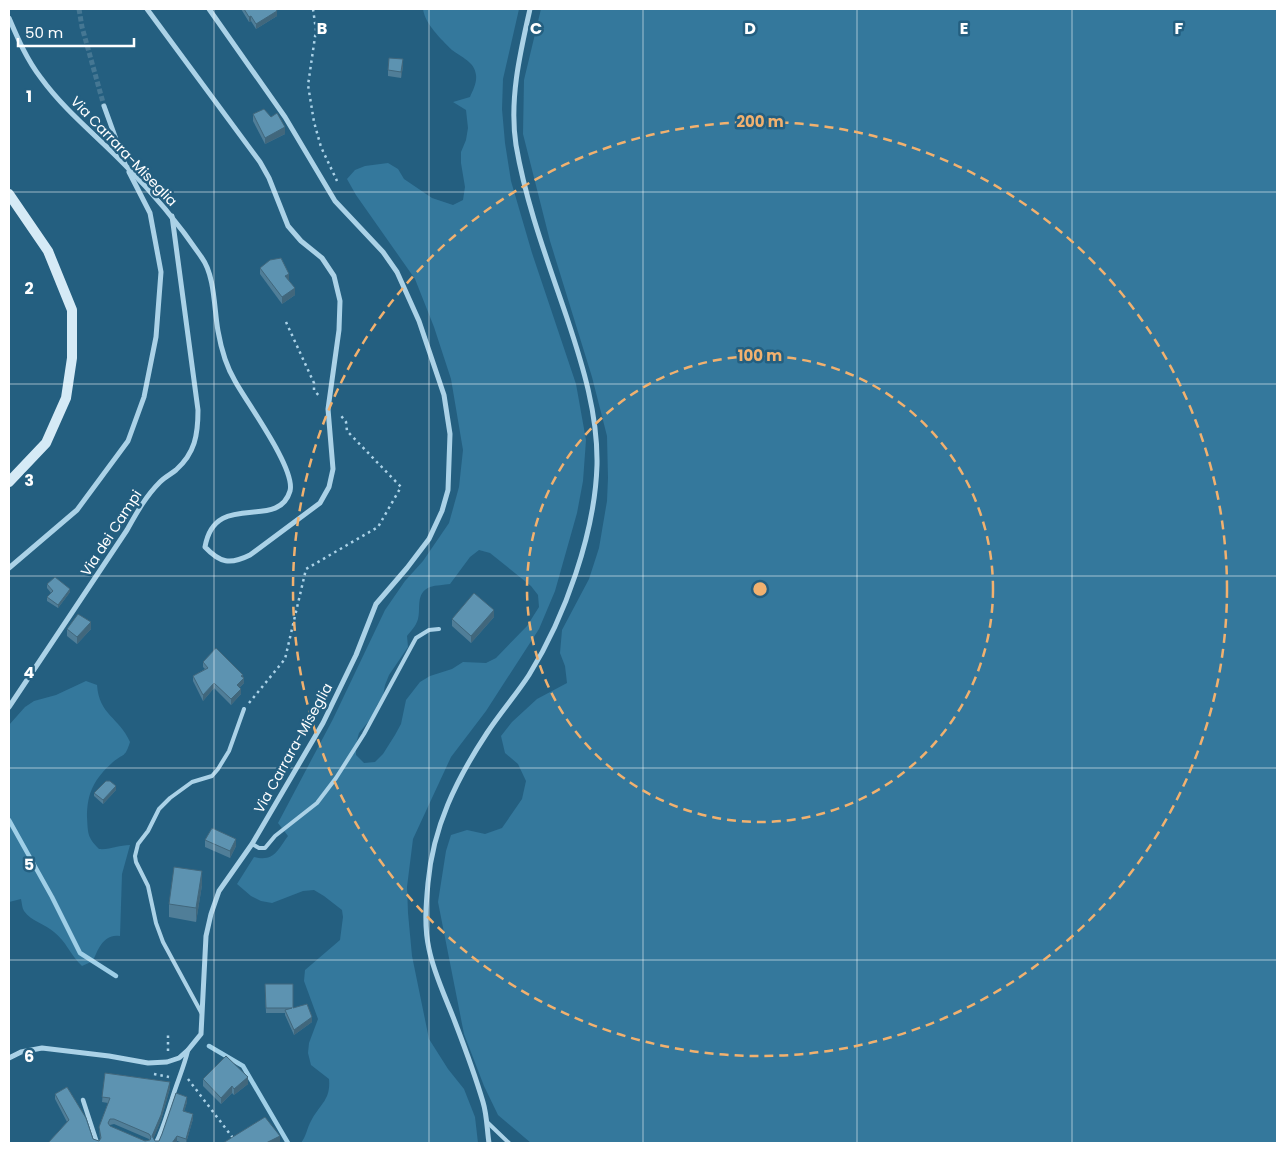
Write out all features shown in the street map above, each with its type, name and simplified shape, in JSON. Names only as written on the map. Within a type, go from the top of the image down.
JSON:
[{"type":"main road","points":[[9,194],[48,251],[72,310],[72,358],[66,398],[46,443],[9,482]]},
{"type":"street","name":"Via Carrara-Miseglia","points":[[9,18],[24,52],[40,78],[66,108],[126,166],[172,216],[204,260],[212,284],[218,333],[225,360],[234,380],[271,439],[289,476],[290,484],[286,498],[275,507],[265,511],[226,516],[214,524],[207,534],[205,547],[215,558],[229,562],[241,560],[250,555],[320,503],[329,486],[334,469],[328,409],[339,330],[340,301],[334,276],[322,258],[300,241],[288,226],[269,178],[260,162],[147,9]]},
{"type":"street","name":"Via Carrara-Miseglia","points":[[9,1058],[21,1052],[42,1048],[148,1063],[167,1062],[179,1058],[201,1034],[206,936],[219,891],[252,844],[323,723],[356,656],[376,604],[429,539],[442,511],[448,490],[450,434],[444,395],[419,321],[397,272],[387,258],[335,201],[285,118],[209,9]]},
{"type":"street","points":[[489,1143],[484,1105],[440,986],[429,948],[426,915],[428,880],[439,827],[454,789],[486,734],[530,673],[550,637],[574,577],[586,536],[597,467],[597,444],[594,422],[580,358],[537,226],[524,182],[516,144],[513,107],[530,9]]},
{"type":"street","points":[[9,568],[77,510],[128,441],[144,397],[156,337],[161,272],[150,213],[126,166],[104,106]]},
{"type":"street","name":"Via dei Campi","points":[[9,707],[127,530],[143,501],[162,480],[176,470],[190,454],[194,446],[198,430],[198,410],[172,216]]},
{"type":"street","points":[[156,1143],[163,1129],[172,1097],[183,1072],[188,1050]]},
{"type":"street","points":[[83,1100],[97,1143]]},
{"type":"lane","points":[[252,844],[261,849],[265,848],[275,836],[317,803],[336,778],[364,734],[416,638],[429,630],[438,629]]},
{"type":"lane","points":[[203,1016],[163,942],[156,923],[148,886],[136,862],[136,856],[138,844],[148,831],[159,810],[170,798],[192,782],[212,776],[218,769],[229,751],[244,709]]},
{"type":"lane","points":[[486,1122],[509,1143]]},
{"type":"path","points":[[313,9],[316,30],[308,85],[320,147],[338,184],[335,201]]},
{"type":"path","points":[[286,322],[314,383],[314,390],[328,409]]},
{"type":"path","points":[[244,709],[285,659],[306,569],[378,527],[400,487],[347,432],[346,422],[339,413]]},
{"type":"path","points":[[168,1035],[168,1057]]},
{"type":"path","points":[[187,1078],[233,1138]]},
{"type":"shaded area","points":[[423,9],[519,9],[503,79],[502,109],[505,143],[511,181],[532,253],[576,384],[586,440],[583,481],[577,513],[555,591],[539,629],[486,711],[451,757],[413,839],[407,887],[408,913],[412,956],[429,1039],[448,1069],[464,1089],[475,1117],[478,1143],[301,1143],[314,1115],[327,1097],[329,1086],[329,1079],[311,1065],[308,1053],[309,1043],[318,1019],[304,981],[305,970],[340,940],[342,910],[314,890],[303,891],[272,903],[261,901],[251,896],[237,884],[254,857],[271,857],[278,851],[288,836],[278,823],[333,719],[385,610],[405,581],[423,561],[449,523],[459,487],[463,450],[451,379],[434,327],[415,279],[356,195],[347,179],[355,170],[365,166],[388,163],[398,169],[404,179],[432,198],[453,205],[463,200],[465,187],[461,152],[468,128],[466,110],[453,102],[470,97],[475,84],[475,70],[470,63],[443,41],[430,26]],"holes":[[[479,550],[490,553],[531,586],[538,595],[539,607],[527,626],[496,658],[486,663],[463,662],[452,669],[430,676],[420,682],[406,700],[401,724],[383,754],[375,762],[364,763],[356,755],[359,733],[373,716],[383,696],[389,675],[408,647],[407,636],[417,622],[422,593],[430,587],[450,584],[470,557]]]},
{"type":"shaded area","points":[[541,9],[1277,9],[1277,1143],[531,1143],[498,1115],[484,1086],[464,1034],[438,902],[446,851],[451,835],[467,830],[485,834],[502,828],[522,799],[526,781],[518,764],[505,753],[501,736],[512,722],[537,699],[567,683],[565,666],[560,653],[562,630],[589,579],[599,548],[607,501],[608,478],[607,436],[592,377],[550,241],[523,134],[524,80]]},
{"type":"shaded area","points":[[86,681],[97,685],[101,703],[105,710],[126,734],[130,742],[124,755],[106,768],[93,787],[87,808],[89,834],[99,849],[130,845],[122,874],[120,936],[106,939],[93,961],[82,966],[58,936],[23,910],[21,899],[9,902],[9,725],[25,707],[34,701],[56,695]]},
{"type":"building","points":[[244,9],[276,9],[277,11],[256,24]]},
{"type":"building","points":[[389,58],[403,59],[401,72],[388,70]]},
{"type":"building","points":[[264,109],[271,117],[277,113],[285,127],[265,138],[253,114]]},
{"type":"building","points":[[281,258],[289,274],[285,276],[295,288],[282,297],[260,268],[270,260]]},
{"type":"building","points":[[55,577],[70,589],[58,605],[47,597],[53,591],[47,584]]},
{"type":"building","points":[[474,593],[494,610],[471,636],[452,619]]},
{"type":"building","points":[[78,614],[91,622],[77,637],[67,629]]},
{"type":"building","points":[[216,648],[244,678],[237,685],[241,689],[231,699],[214,683],[203,695],[193,676],[208,668],[203,662]]},
{"type":"building","points":[[106,781],[110,781],[116,786],[103,800],[94,793]]},
{"type":"building","points":[[212,828],[236,839],[230,851],[205,840]]},
{"type":"building","points":[[174,867],[202,871],[196,908],[169,904]]},
{"type":"building","points":[[265,984],[293,984],[293,1008],[307,1004],[312,1017],[294,1030],[285,1010],[292,1008],[266,1008]]},
{"type":"building","points":[[226,1056],[248,1077],[234,1089],[232,1086],[221,1098],[203,1079]]},
{"type":"building","points":[[105,1073],[170,1082],[161,1115],[152,1136],[155,1141],[159,1141],[176,1093],[187,1097],[183,1111],[193,1114],[186,1139],[177,1136],[172,1143],[48,1143],[69,1120],[55,1094],[67,1087],[86,1118],[93,1139],[99,1141],[101,1138],[99,1127],[110,1098],[102,1097]],"holes":[[[110,1119],[149,1134],[150,1140],[145,1141],[110,1126],[108,1123]]]},
{"type":"building","points":[[265,1117],[280,1136],[266,1143],[223,1143]]},
{"type":"waterway","points":[[9,820],[52,897],[80,953],[116,976]]},
{"type":"waterway","points":[[209,1046],[243,1066],[288,1143]]},
{"type":"tunnel","points":[[79,9],[82,27],[104,106]]}]
